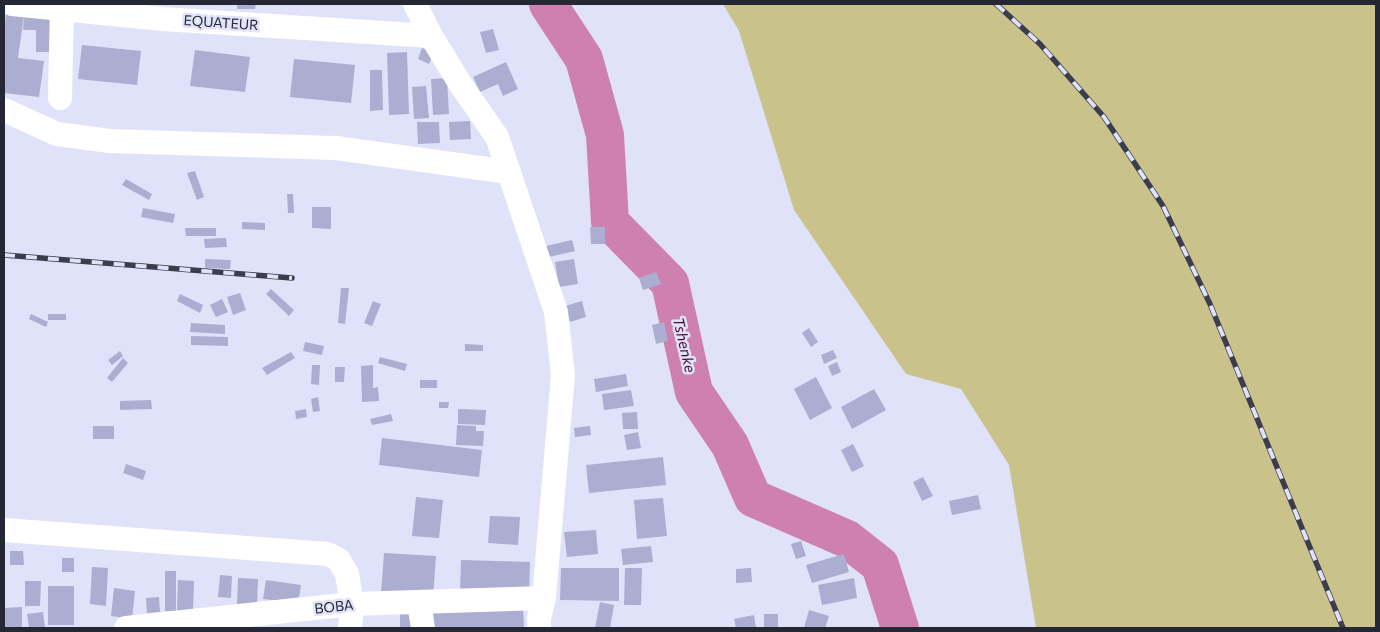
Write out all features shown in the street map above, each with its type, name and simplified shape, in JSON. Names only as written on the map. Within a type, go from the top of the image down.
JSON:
[{"type":"street","name":"EQUATEUR","points":[[12,4],[62,6],[171,19],[431,36]]},
{"type":"street","points":[[415,4],[431,36],[497,138],[556,312],[563,375],[544,598],[539,618],[539,628]]},
{"type":"street","points":[[60,98],[62,6]]},
{"type":"street","points":[[4,110],[57,134],[110,141],[336,148],[509,172]]},
{"type":"street","points":[[4,530],[328,554],[339,560],[347,574],[352,604],[350,628]]},
{"type":"street","name":"BOBA","points":[[126,628],[352,604],[544,598]]},
{"type":"street","points":[[419,603],[423,628]]},
{"type":"shaded area","points":[[723,4],[1376,4],[1376,628],[1036,628],[1009,465],[961,389],[906,374],[794,210],[739,31]]},
{"type":"building","points":[[237,4],[256,4],[255,9],[237,9]]},
{"type":"building","points":[[6,13],[24,15],[18,58],[44,61],[39,97],[4,93]]},
{"type":"building","points":[[24,16],[58,16],[58,52],[36,52],[36,30],[23,30]]},
{"type":"building","points":[[493,29],[499,50],[486,53],[480,32]]},
{"type":"building","points":[[82,45],[141,51],[137,85],[78,79]]},
{"type":"building","points":[[422,48],[434,52],[429,64],[418,59]]},
{"type":"building","points":[[195,50],[250,57],[245,92],[190,86]]},
{"type":"building","points":[[407,52],[409,114],[389,115],[387,53]]},
{"type":"building","points":[[294,59],[355,65],[351,103],[290,97]]},
{"type":"building","points":[[506,62],[518,89],[503,96],[498,84],[480,92],[473,77]]},
{"type":"building","points":[[370,70],[382,70],[383,110],[370,111]]},
{"type":"building","points":[[447,78],[449,114],[433,115],[431,79]]},
{"type":"building","points":[[426,86],[429,118],[414,119],[412,87]]},
{"type":"building","points":[[470,121],[471,139],[450,140],[449,122]]},
{"type":"building","points":[[417,122],[439,122],[440,143],[418,144]]},
{"type":"building","points":[[195,171],[204,197],[197,200],[187,173]]},
{"type":"building","points":[[126,179],[152,194],[149,200],[122,185]]},
{"type":"building","points":[[287,194],[293,194],[294,213],[288,213]]},
{"type":"building","points":[[312,207],[331,207],[331,229],[312,228]]},
{"type":"building","points":[[143,208],[175,214],[173,223],[141,217]]},
{"type":"building","points":[[242,222],[265,223],[265,230],[242,229]]},
{"type":"building","points":[[590,227],[605,227],[605,244],[591,244]]},
{"type":"building","points":[[185,228],[216,228],[216,236],[186,236]]},
{"type":"building","points":[[226,238],[227,247],[205,248],[204,239]]},
{"type":"building","points":[[572,240],[575,251],[549,257],[546,246]]},
{"type":"building","points":[[205,259],[231,260],[230,269],[205,268]]},
{"type":"building","points":[[574,259],[578,284],[559,287],[555,262]]},
{"type":"building","points":[[656,272],[661,284],[643,290],[639,278]]},
{"type":"building","points":[[341,288],[349,288],[345,324],[338,323]]},
{"type":"building","points":[[271,289],[294,310],[289,316],[266,294]]},
{"type":"building","points":[[240,293],[246,310],[233,315],[227,297]]},
{"type":"building","points":[[180,294],[203,305],[200,313],[177,301]]},
{"type":"building","points":[[222,299],[228,312],[216,317],[210,305]]},
{"type":"building","points":[[373,301],[381,304],[372,326],[364,323]]},
{"type":"building","points":[[582,301],[586,317],[570,322],[565,306]]},
{"type":"building","points":[[31,314],[48,322],[46,327],[29,319]]},
{"type":"building","points":[[48,314],[66,314],[66,320],[48,320]]},
{"type":"building","points":[[664,322],[668,341],[656,344],[652,325]]},
{"type":"building","points":[[191,323],[225,325],[225,334],[190,332]]},
{"type":"building","points":[[809,328],[818,342],[811,347],[802,333]]},
{"type":"building","points":[[191,336],[228,337],[228,346],[191,345]]},
{"type":"building","points":[[305,342],[324,346],[322,355],[303,351]]},
{"type":"building","points":[[465,344],[483,345],[483,351],[465,351]]},
{"type":"building","points":[[833,350],[837,358],[824,364],[821,355]]},
{"type":"building","points":[[120,351],[123,356],[112,365],[108,360]]},
{"type":"building","points":[[291,352],[295,358],[267,375],[262,368]]},
{"type":"building","points":[[380,357],[407,364],[405,371],[378,363]]},
{"type":"building","points":[[123,358],[128,363],[112,382],[107,378]]},
{"type":"building","points":[[837,362],[841,372],[832,376],[828,366]]},
{"type":"building","points":[[312,365],[320,365],[319,385],[311,384]]},
{"type":"building","points":[[373,365],[373,388],[378,387],[379,401],[362,402],[361,366]]},
{"type":"building","points":[[335,367],[345,367],[344,382],[335,382]]},
{"type":"building","points":[[626,374],[628,386],[596,392],[594,379]]},
{"type":"building","points":[[816,377],[832,408],[810,420],[794,389]]},
{"type":"building","points":[[420,380],[437,380],[437,388],[420,388]]},
{"type":"building","points":[[874,389],[886,410],[852,429],[841,407]]},
{"type":"building","points":[[631,390],[634,406],[604,410],[602,394]]},
{"type":"building","points":[[318,397],[320,411],[313,412],[311,399]]},
{"type":"building","points":[[151,400],[152,409],[120,410],[120,401]]},
{"type":"building","points":[[439,402],[449,402],[448,408],[439,408]]},
{"type":"building","points":[[306,409],[307,417],[296,419],[295,411]]},
{"type":"building","points":[[458,409],[486,410],[485,425],[458,424]]},
{"type":"building","points":[[637,412],[638,429],[623,429],[622,413]]},
{"type":"building","points":[[391,414],[393,421],[372,425],[370,419]]},
{"type":"building","points":[[457,425],[476,426],[476,431],[484,431],[483,446],[456,445]]},
{"type":"building","points":[[93,426],[114,426],[114,439],[93,439]]},
{"type":"building","points":[[590,426],[591,435],[575,437],[574,428]]},
{"type":"building","points":[[638,432],[641,448],[627,450],[624,435]]},
{"type":"building","points":[[382,438],[482,450],[479,477],[379,465]]},
{"type":"building","points":[[853,444],[864,466],[852,472],[841,450]]},
{"type":"building","points":[[663,457],[666,485],[589,493],[586,465]]},
{"type":"building","points":[[126,464],[146,471],[143,480],[123,473]]},
{"type":"building","points":[[923,477],[933,496],[922,501],[913,482]]},
{"type":"building","points":[[978,495],[981,509],[952,515],[949,501]]},
{"type":"building","points":[[416,497],[443,500],[439,538],[412,536]]},
{"type":"building","points":[[663,498],[667,536],[637,539],[634,500]]},
{"type":"building","points":[[490,516],[520,517],[518,545],[488,543]]},
{"type":"building","points":[[596,530],[598,554],[567,557],[564,532]]},
{"type":"building","points":[[801,541],[806,556],[796,559],[791,544]]},
{"type":"building","points":[[651,546],[653,562],[623,565],[621,549]]},
{"type":"building","points":[[10,551],[23,551],[24,565],[10,565]]},
{"type":"building","points":[[384,553],[436,556],[433,597],[381,593]]},
{"type":"building","points":[[844,554],[849,572],[812,583],[806,565]]},
{"type":"building","points":[[62,558],[74,558],[74,572],[62,572]]},
{"type":"building","points":[[461,560],[530,562],[529,594],[460,591]]},
{"type":"building","points":[[92,567],[108,568],[106,606],[90,604]]},
{"type":"building","points":[[561,568],[619,568],[619,601],[560,600]]},
{"type":"building","points":[[625,568],[642,568],[641,605],[624,605]]},
{"type":"building","points":[[751,568],[752,582],[736,583],[736,569]]},
{"type":"building","points":[[165,571],[176,571],[176,611],[165,611]]},
{"type":"building","points":[[220,575],[232,576],[231,598],[218,597]]},
{"type":"building","points":[[238,578],[258,579],[257,604],[237,604]]},
{"type":"building","points":[[854,578],[857,598],[822,605],[818,585]]},
{"type":"building","points":[[178,580],[194,581],[193,611],[177,611]]},
{"type":"building","points":[[266,580],[301,585],[298,603],[263,599]]},
{"type":"building","points":[[25,581],[41,581],[40,606],[25,606]]},
{"type":"building","points":[[48,586],[74,586],[74,625],[48,625]]},
{"type":"building","points":[[114,588],[135,591],[132,619],[111,616]]},
{"type":"building","points":[[159,597],[160,612],[147,613],[146,598]]},
{"type":"building","points":[[600,602],[614,605],[610,628],[595,628]]},
{"type":"building","points":[[22,607],[22,628],[4,628],[4,608]]},
{"type":"building","points":[[523,607],[524,627],[426,628],[425,612]]},
{"type":"building","points":[[809,610],[829,616],[825,628],[804,628]]},
{"type":"building","points":[[43,612],[45,628],[29,628],[27,614]]},
{"type":"building","points":[[413,613],[414,628],[400,628],[400,614]]},
{"type":"building","points":[[764,614],[778,614],[778,628],[764,628]]},
{"type":"building","points":[[754,615],[756,628],[736,628],[734,619]]},
{"type":"waterway","name":"Tshenke","points":[[548,4],[584,59],[605,135],[610,222],[670,283],[694,392],[730,445],[753,498],[847,539],[880,565],[900,628]]},
{"type":"railway","points":[[996,4],[1040,44],[1104,117],[1163,206],[1210,304],[1343,628]]},
{"type":"railway","points":[[4,255],[292,278]]}]
